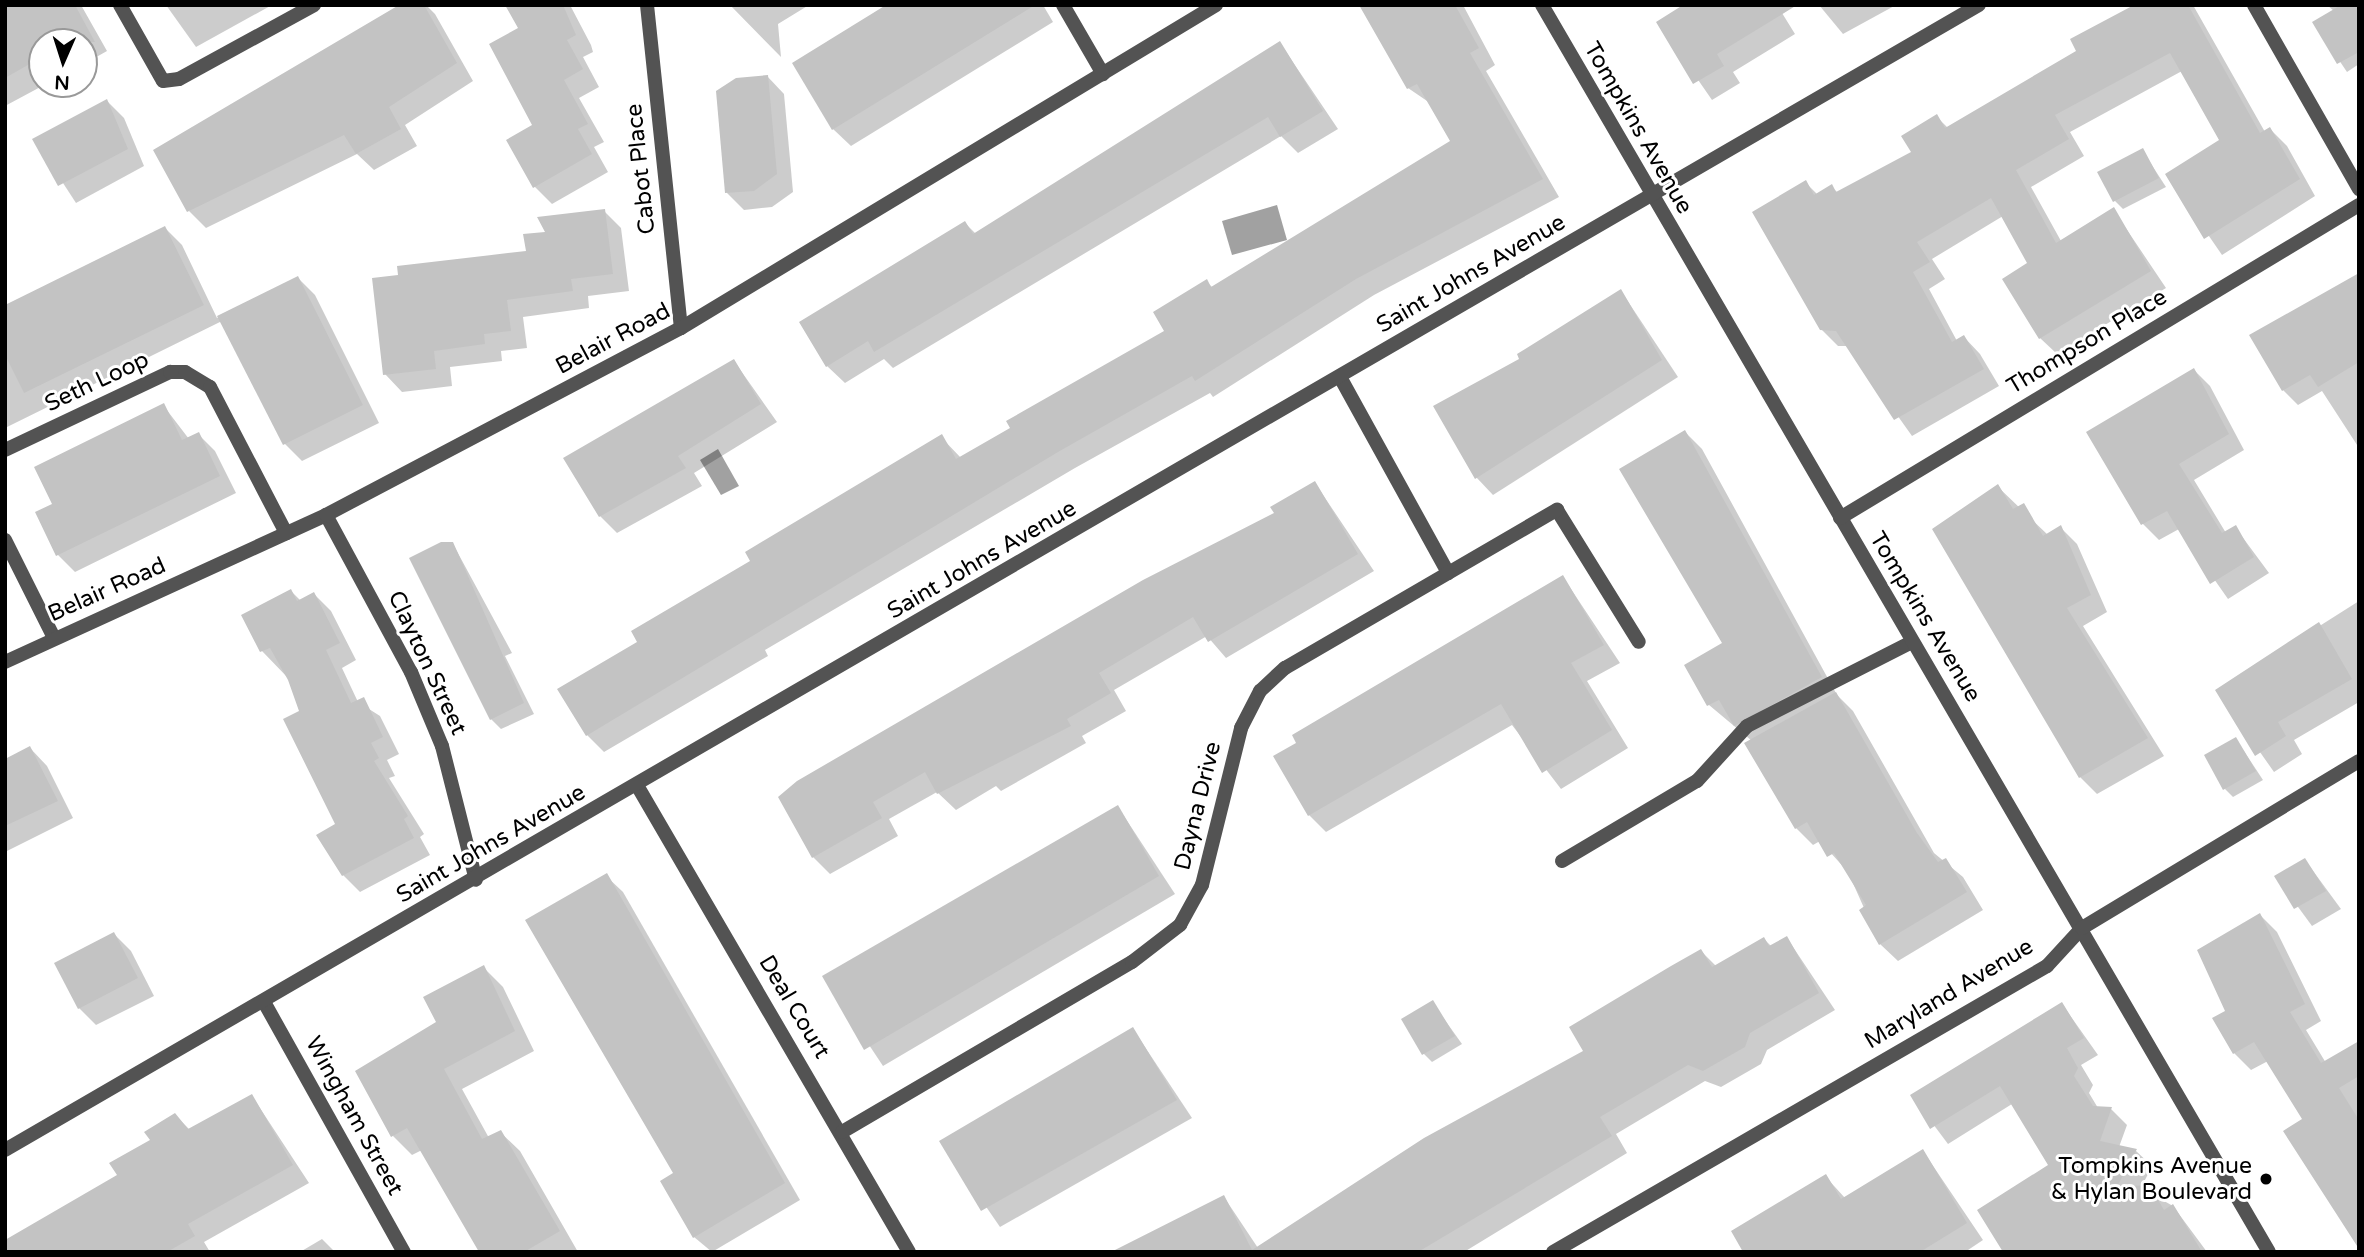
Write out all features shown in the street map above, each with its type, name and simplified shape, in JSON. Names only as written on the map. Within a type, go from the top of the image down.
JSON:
[{"type":"street","points":[[120,5],[163,81],[179,79],[314,5]]},
{"type":"street","name":"Cabot Place","points":[[647,5],[681,328]]},
{"type":"street","points":[[1063,5],[1103,74]]},
{"type":"street","name":"Belair Road","points":[[5,662],[326,514],[681,328],[1216,5]]},
{"type":"street","name":"Tompkins Avenue","points":[[1542,5],[1649,196],[2082,928],[2269,1252]]},
{"type":"street","name":"Saint Johns Avenue","points":[[5,1150],[638,787],[1979,5]]},
{"type":"street","points":[[2254,5],[2359,189]]},
{"type":"street","name":"Thompson Place","points":[[1840,518],[2359,205]]},
{"type":"street","name":"Seth Loop","points":[[5,450],[170,372],[185,372],[210,387],[286,533]]},
{"type":"street","points":[[1340,377],[1448,573]]},
{"type":"street","name":"Dayna Drive","points":[[842,1132],[1132,962],[1180,925],[1202,885],[1241,728],[1260,691],[1285,668],[1557,510],[1639,642]]},
{"type":"street","name":"Clayton Street","points":[[326,514],[416,684],[442,746],[476,880]]},
{"type":"street","points":[[5,540],[54,638]]},
{"type":"street","points":[[1562,861],[1697,781],[1747,726],[1912,642]]},
{"type":"street","name":"Maryland Avenue","points":[[1553,1252],[2047,966],[2082,928],[2359,761]]},
{"type":"street","name":"Deal Court","points":[[638,787],[842,1132],[909,1252]]},
{"type":"street","name":"Wingham Street","points":[[264,1002],[404,1252]]},
{"type":"shaded area","points":[[1277,205],[1287,240],[1232,255],[1222,221]]},
{"type":"shaded area","points":[[718,449],[739,486],[721,495],[700,460]]},
{"type":"building","points":[[5,5],[75,5],[87,28],[28,28],[28,65],[5,78]]},
{"type":"building","points":[[399,5],[424,5],[457,63],[389,107],[401,129],[356,154],[344,135],[187,212],[153,150]]},
{"type":"building","points":[[505,5],[563,5],[576,35],[567,40],[583,69],[564,80],[588,124],[578,129],[592,154],[533,188],[506,140],[532,125],[489,44],[518,28]]},
{"type":"building","points":[[886,5],[1035,5],[832,130],[792,63]]},
{"type":"building","points":[[1359,5],[1455,5],[1479,48],[1470,53],[1543,179],[1356,279],[1195,381],[1192,376],[1058,452],[586,736],[557,689],[637,642],[631,631],[750,561],[745,552],[942,434],[956,459],[1010,428],[1006,421],[1164,331],[1153,312],[1207,279],[1211,287],[1450,141],[1417,84],[1407,89]]},
{"type":"building","points":[[1683,5],[1797,5],[1717,54],[1724,66],[1693,84],[1656,22]]},
{"type":"building","points":[[2134,5],[2188,5],[2260,133],[2270,127],[2300,179],[2204,239],[2165,174],[2219,140],[2170,53],[2055,115],[2069,139],[2016,170],[2056,243],[2114,207],[2151,271],[2039,339],[2002,279],[2027,263],[1991,198],[1917,242],[1930,262],[1913,272],[1952,342],[1964,335],[1984,369],[1894,420],[1836,331],[1820,330],[1752,212],[1806,180],[1814,195],[1832,184],[1836,192],[1911,152],[1901,136],[1937,114],[1945,128],[2076,51],[2070,39]]},
{"type":"building","points":[[2341,5],[2359,5],[2359,52],[2337,64],[2312,22]]},
{"type":"building","points":[[1280,41],[1323,111],[1280,137],[1268,117],[874,352],[868,341],[826,367],[799,322],[965,221],[973,234]]},
{"type":"building","points":[[768,75],[777,174],[754,191],[725,193],[716,91],[736,78]]},
{"type":"building","points":[[107,99],[128,149],[58,186],[32,139]]},
{"type":"building","points":[[2143,148],[2159,178],[2113,202],[2097,172]]},
{"type":"building","points":[[605,209],[613,274],[571,279],[573,291],[507,300],[511,331],[484,334],[485,344],[434,351],[436,369],[383,375],[372,278],[398,275],[397,266],[526,251],[523,234],[545,232],[537,217]]},
{"type":"building","points":[[165,226],[204,305],[24,393],[5,355],[5,305]]},
{"type":"building","points":[[2359,273],[2359,362],[2318,387],[2310,375],[2282,391],[2249,335]]},
{"type":"building","points":[[298,276],[363,405],[283,445],[217,316]]},
{"type":"building","points":[[1621,289],[1662,360],[1475,479],[1433,406],[1519,359],[1517,354]]},
{"type":"building","points":[[734,359],[761,404],[678,456],[686,468],[599,517],[563,458]]},
{"type":"building","points":[[2194,368],[2229,434],[2179,464],[2222,533],[2236,525],[2254,557],[2210,584],[2167,511],[2141,525],[2086,432]]},
{"type":"building","points":[[164,403],[182,440],[199,432],[220,476],[56,556],[35,512],[52,504],[34,467]]},
{"type":"building","points":[[1685,430],[1822,677],[1734,726],[1719,700],[1707,706],[1684,665],[1722,643],[1619,469]]},
{"type":"building","points":[[1315,481],[1358,554],[1208,642],[1193,617],[1099,673],[1111,693],[1067,719],[1071,726],[937,794],[925,772],[873,802],[882,818],[812,858],[778,797],[797,781],[1143,580],[1274,513],[1270,507]]},
{"type":"building","points":[[1998,484],[2013,509],[2024,503],[2043,536],[2061,525],[2091,595],[2067,608],[2148,738],[2079,778],[1932,529]]},
{"type":"building","points":[[441,542],[453,542],[524,703],[490,720],[409,558]]},
{"type":"building","points":[[1563,575],[1604,645],[1571,663],[1612,730],[1542,773],[1501,704],[1308,816],[1273,756],[1296,743],[1292,735]]},
{"type":"building","points":[[291,589],[297,601],[314,592],[340,643],[326,650],[351,703],[364,697],[383,737],[371,743],[379,758],[374,761],[408,816],[404,819],[414,838],[342,876],[316,835],[335,824],[283,719],[299,711],[288,680],[270,648],[260,652],[241,615]]},
{"type":"building","points":[[2319,622],[2352,679],[2278,722],[2286,736],[2255,756],[2215,690]]},
{"type":"building","points":[[1836,692],[1917,833],[1938,862],[1946,858],[1967,892],[1879,945],[1859,910],[1866,905],[1834,853],[1827,857],[1807,822],[1795,829],[1744,743]]},
{"type":"building","points":[[2236,737],[2256,771],[2223,790],[2204,755]]},
{"type":"building","points":[[30,746],[58,801],[5,826],[5,759]]},
{"type":"building","points":[[1118,805],[1159,876],[864,1050],[822,976]]},
{"type":"building","points":[[2305,858],[2326,891],[2294,909],[2274,876]]},
{"type":"building","points":[[607,873],[785,1183],[693,1238],[660,1181],[673,1173],[525,920]]},
{"type":"building","points":[[2260,913],[2305,1004],[2290,1012],[2321,1063],[2359,1041],[2359,1076],[2339,1088],[2359,1120],[2359,1249],[2283,1131],[2302,1119],[2254,1042],[2233,1054],[2212,1018],[2225,1011],[2197,950]]},
{"type":"building","points":[[114,932],[138,978],[78,1009],[54,963]]},
{"type":"building","points":[[1787,936],[1819,993],[1750,1033],[1745,1047],[1703,1071],[1688,1065],[1600,1117],[1612,1136],[1418,1252],[1111,1252],[1224,1195],[1252,1250],[1424,1138],[1583,1051],[1569,1027],[1671,966],[1701,949],[1712,967],[1764,937],[1769,946]]},
{"type":"building","points":[[484,965],[515,1031],[444,1069],[482,1139],[501,1130],[560,1231],[524,1252],[479,1252],[407,1128],[391,1137],[355,1071],[436,1022],[423,997]]},
{"type":"building","points":[[1433,1000],[1455,1036],[1422,1055],[1401,1019]]},
{"type":"building","points":[[2062,1002],[2084,1038],[2067,1048],[2078,1068],[2074,1076],[2093,1106],[2112,1107],[2100,1141],[2137,1149],[2118,1185],[2150,1186],[2164,1210],[2173,1204],[2202,1252],[2003,1252],[1977,1210],[2048,1165],[2000,1086],[1930,1129],[1910,1095]]},
{"type":"building","points":[[1133,1027],[1177,1100],[981,1211],[939,1141]]},
{"type":"building","points":[[252,1094],[293,1165],[188,1224],[195,1236],[167,1252],[5,1252],[5,1240],[117,1175],[109,1163],[150,1140],[144,1132],[175,1113],[188,1129]]},
{"type":"building","points":[[1923,1149],[1967,1223],[1920,1252],[1743,1252],[1731,1231],[1826,1174],[1841,1199]]},
{"type":"place","name":"Tompkins Avenue & Hylan Boulevard","points":[[2266,1179]]}]
